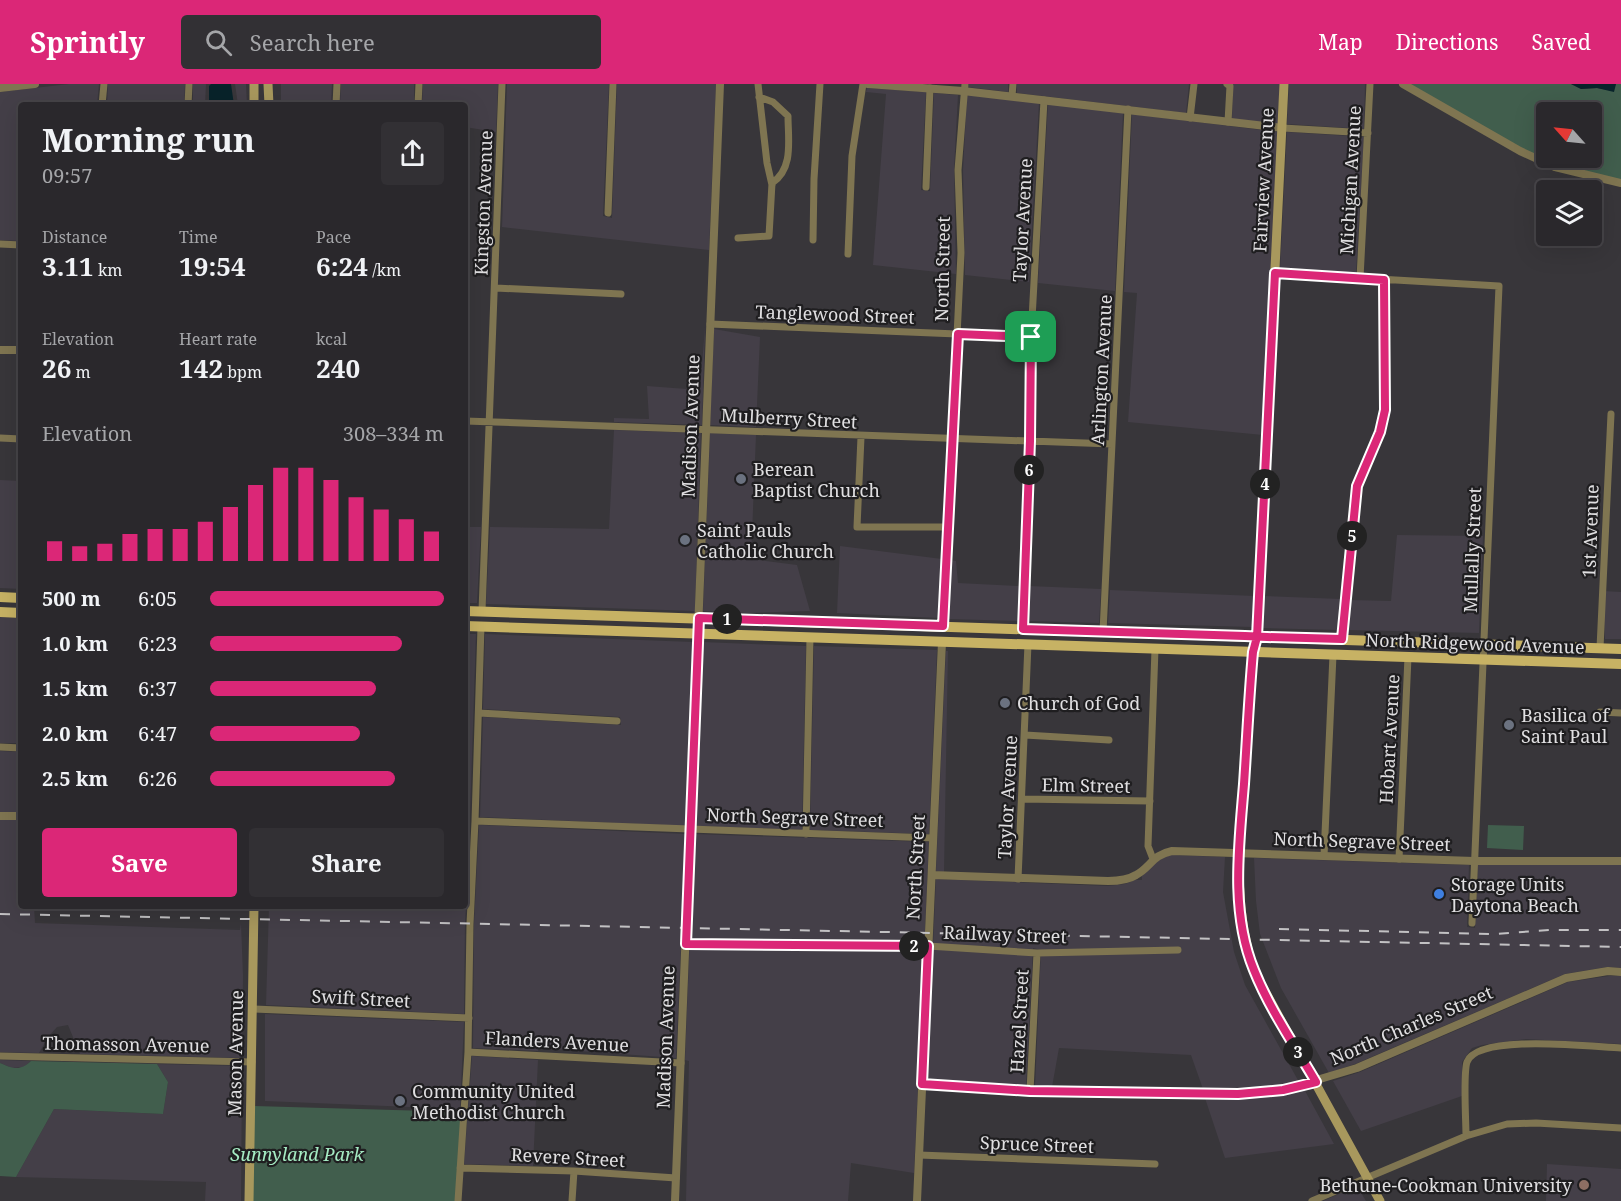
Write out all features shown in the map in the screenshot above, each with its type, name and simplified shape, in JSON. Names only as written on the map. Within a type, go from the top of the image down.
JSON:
[{"type":"main road","points":[[254,84],[254,102]]},
{"type":"main road","points":[[268,84],[269,102]]},
{"type":"main road","name":"Fairview Avenue","points":[[1284,84],[1257,637],[1253,652],[1239,853],[1239,899],[1248,953],[1254,971],[1380,1201]]},
{"type":"main road","points":[[0,597],[18,598]]},
{"type":"main road","name":"North Ridgewood Avenue","points":[[468,611],[1621,649]]},
{"type":"main road","points":[[0,612],[18,613]]},
{"type":"main road","name":"North Ridgewood Avenue","points":[[468,626],[1621,664]]},
{"type":"main road","points":[[1085,646],[1097,640],[1103,632]]},
{"type":"main road","name":"Mason Avenue","points":[[249,1201],[255,909]]},
{"type":"street","points":[[0,88],[35,84]]},
{"type":"street","points":[[102,102],[104,84]]},
{"type":"street","points":[[188,102],[189,84]]},
{"type":"street","points":[[336,102],[337,84]]},
{"type":"street","points":[[418,102],[419,84]]},
{"type":"street","name":"Kingston Avenue","points":[[482,611],[502,84]]},
{"type":"street","points":[[608,213],[613,84]]},
{"type":"street","name":"Madison Avenue","points":[[675,1201],[720,84]]},
{"type":"street","points":[[738,238],[769,236],[772,185],[767,163],[758,84]]},
{"type":"street","points":[[813,240],[820,84]]},
{"type":"street","points":[[848,254],[852,156],[863,84]]},
{"type":"street","points":[[868,84],[930,88],[964,87],[1012,96],[1190,118],[1282,128],[1368,133]]},
{"type":"street","points":[[1012,96],[1013,84]]},
{"type":"street","points":[[1190,118],[1194,84]]},
{"type":"street","points":[[1227,84],[1230,86],[1228,122]]},
{"type":"street","name":"Michigan Avenue","points":[[1360,278],[1370,84]]},
{"type":"street","points":[[1403,84],[1520,151],[1555,167],[1621,183]]},
{"type":"street","name":"North Street","points":[[943,626],[958,334],[961,253],[958,170],[964,87]]},
{"type":"street","points":[[926,187],[930,88]]},
{"type":"street","points":[[759,97],[772,102],[788,116],[787,166],[781,178],[772,185]]},
{"type":"street","name":"Taylor Avenue","points":[[1023,629],[1030,441],[1031,337],[1044,100]]},
{"type":"street","name":"Arlington Avenue","points":[[1103,632],[1128,109]]},
{"type":"street","points":[[0,244],[18,245]]},
{"type":"street","points":[[1275,273],[1384,280],[1385,410],[1380,432],[1357,486],[1342,639]]},
{"type":"street","name":"Mullally Street","points":[[1384,280],[1499,286],[1472,923]]},
{"type":"street","points":[[496,288],[621,294]]},
{"type":"street","name":"Tanglewood Street","points":[[710,324],[1031,337]]},
{"type":"street","points":[[0,350],[18,350]]},
{"type":"street","name":"1st Avenue","points":[[1600,648],[1611,414]]},
{"type":"street","name":"Mulberry Street","points":[[468,421],[1112,444]]},
{"type":"street","points":[[861,436],[857,527],[947,526]]},
{"type":"street","points":[[0,438],[18,439]]},
{"type":"street","points":[[458,1201],[468,1052],[470,924],[481,626]]},
{"type":"street","points":[[806,834],[810,637]]},
{"type":"street","name":"North Street","points":[[917,1201],[942,642]]},
{"type":"street","name":"Taylor Avenue","points":[[1018,879],[1028,644]]},
{"type":"street","points":[[1153,859],[1148,846],[1155,649]]},
{"type":"street","points":[[1324,856],[1333,654]]},
{"type":"street","name":"Hobart Avenue","points":[[1399,859],[1408,657]]},
{"type":"street","points":[[1600,712],[1621,713]]},
{"type":"street","points":[[479,713],[616,721]]},
{"type":"street","points":[[1025,735],[1109,740]]},
{"type":"street","points":[[0,747],[18,748]]},
{"type":"street","name":"Elm Street","points":[[1022,799],[1150,801]]},
{"type":"street","points":[[0,816],[18,816]]},
{"type":"street","name":"North Segrave Street","points":[[475,821],[933,838]]},
{"type":"street","name":"North Segrave Street","points":[[932,875],[1108,882],[1125,880],[1138,874],[1153,859],[1162,853],[1172,851],[1474,861],[1621,861]]},
{"type":"street","points":[[468,852],[473,853]]},
{"type":"street","name":"Railway Street","points":[[686,944],[928,946],[1037,953],[1178,950]]},
{"type":"street","name":"Hazel Street","points":[[1030,1091],[1037,953]]},
{"type":"street","name":"North Charles Street","points":[[922,1084],[1030,1091],[1238,1094],[1283,1090],[1358,1068],[1566,978],[1608,971],[1621,972]]},
{"type":"street","name":"Swift Street","points":[[253,1009],[469,1018]]},
{"type":"street","points":[[1466,1136],[1466,1064],[1476,1052],[1526,1043],[1621,1048]]},
{"type":"street","name":"Flanders Avenue","points":[[468,1052],[681,1063]]},
{"type":"street","name":"Thomasson Avenue","points":[[0,1056],[252,1062]]},
{"type":"street","points":[[1312,1201],[1466,1136],[1507,1124],[1536,1123],[1621,1128]]},
{"type":"street","name":"Spruce Street","points":[[919,1155],[1155,1164]]},
{"type":"street","name":"Revere Street","points":[[460,1168],[574,1171],[676,1178]]},
{"type":"street","points":[[572,1201],[574,1171]]},
{"type":"shaded area","points":[[69,84],[99,84],[97,102],[18,102],[18,241],[0,240],[0,92]]},
{"type":"shaded area","points":[[108,84],[185,84],[184,102],[107,102]]},
{"type":"shaded area","points":[[193,84],[206,84],[205,102],[193,102]]},
{"type":"shaded area","points":[[235,84],[246,84],[247,102],[238,102]]},
{"type":"shaded area","points":[[281,84],[332,84],[331,102],[281,102]]},
{"type":"shaded area","points":[[341,84],[414,84],[414,102],[340,102]]},
{"type":"shaded area","points":[[423,84],[498,84],[496,132],[468,127],[468,102],[422,102]]},
{"type":"shaded area","points":[[507,84],[609,84],[603,216],[612,218],[617,84],[716,84],[709,250],[502,227]]},
{"type":"shaded area","points":[[969,84],[1008,84],[1008,92],[968,87]]},
{"type":"shaded area","points":[[1017,84],[1189,84],[1186,113],[1017,93]]},
{"type":"shaded area","points":[[1233,84],[1280,84],[1278,124],[1232,119]]},
{"type":"shaded area","points":[[1289,84],[1365,84],[1364,129],[1287,124]]},
{"type":"shaded area","points":[[867,88],[926,92],[921,190],[930,191],[934,93],[958,95],[954,169],[956,274],[873,265],[886,94],[866,92]]},
{"type":"shaded area","points":[[967,95],[1039,103],[1029,282],[965,275],[963,170]]},
{"type":"shaded area","points":[[1048,104],[1123,113],[1115,291],[1038,283]]},
{"type":"shaded area","points":[[1132,114],[1278,132],[1263,435],[1128,422],[1137,293],[1124,292]]},
{"type":"shaded area","points":[[1287,132],[1364,137],[1356,273],[1280,269]]},
{"type":"shaded area","points":[[705,327],[702,425],[614,422],[614,418],[649,419],[647,386],[700,390]]},
{"type":"shaded area","points":[[714,329],[760,337],[756,427],[710,425]]},
{"type":"shaded area","points":[[614,430],[701,433],[695,611],[486,604],[490,527],[609,529]]},
{"type":"shaded area","points":[[710,433],[756,435],[751,559],[797,565],[810,611],[747,613],[703,611]]},
{"type":"shaded area","points":[[0,480],[18,481],[18,589],[0,588]]},
{"type":"shaded area","points":[[468,527],[481,527],[477,603],[468,603]]},
{"type":"shaded area","points":[[1397,535],[1483,536],[1479,633],[1347,630],[1350,600],[1391,601]]},
{"type":"shaded area","points":[[840,546],[942,559],[939,618],[837,613]]},
{"type":"shaded area","points":[[950,560],[956,561],[958,583],[1020,586],[1019,621],[948,619]]},
{"type":"shaded area","points":[[1029,586],[1101,589],[1099,623],[1028,621]]},
{"type":"shaded area","points":[[1110,590],[1255,596],[1253,627],[1108,623]]},
{"type":"shaded area","points":[[1603,591],[1621,592],[1621,639],[1605,639]]},
{"type":"shaded area","points":[[1263,596],[1341,599],[1338,630],[1262,628]]},
{"type":"shaded area","points":[[0,617],[18,618],[18,743],[0,743]]},
{"type":"shaded area","points":[[468,634],[476,634],[469,849]]},
{"type":"shaded area","points":[[485,634],[693,642],[686,826],[480,817],[483,717],[621,725],[620,717],[483,709]]},
{"type":"shaded area","points":[[702,642],[806,646],[802,830],[695,826]]},
{"type":"shaded area","points":[[814,646],[937,650],[929,834],[810,830]]},
{"type":"shaded area","points":[[946,651],[948,651],[944,872],[936,871]]},
{"type":"shaded area","points":[[0,751],[18,752],[18,813],[0,812]]},
{"type":"shaded area","points":[[0,820],[18,820],[18,909],[34,909],[35,923],[240,930],[241,923],[242,1058],[80,1054],[68,1025],[57,1027],[39,1053],[0,1052]]},
{"type":"shaded area","points":[[479,825],[686,834],[676,1058],[539,1048],[538,1051],[473,1048],[474,924]]},
{"type":"shaded area","points":[[694,834],[929,842],[914,1173],[851,1163],[848,1201],[686,1201],[689,1061],[685,1060]]},
{"type":"shaded area","points":[[1172,855],[1225,857],[1223,892],[1234,952],[1245,985],[1299,1082],[1238,1090],[1203,1089],[1191,1055],[1059,1048],[1052,1087],[1035,1087],[1041,950],[1033,948],[1026,1087],[927,1080],[936,879],[1108,886],[1142,880],[1142,876],[1155,863]]},
{"type":"shaded area","points":[[1254,858],[1469,865],[1467,927],[1475,928],[1478,865],[1621,865],[1621,968],[1607,967],[1565,974],[1329,1073],[1281,988],[1260,934]]},
{"type":"shaded area","points":[[269,909],[466,909],[464,1014],[266,1005]]},
{"type":"shaded area","points":[[1621,976],[1621,1044],[1526,1039],[1472,1048],[1462,1062],[1462,1096],[1361,1131],[1333,1081],[1360,1072],[1568,982]]},
{"type":"shaded area","points":[[265,1014],[464,1022],[460,1109],[265,1101]]},
{"type":"shaded area","points":[[472,1056],[538,1060],[533,1166],[464,1164]]},
{"type":"shaded area","points":[[0,1060],[31,1061],[24,1067],[12,1068],[0,1063]]},
{"type":"shaded area","points":[[157,1064],[242,1066],[241,1201],[205,1201],[206,1182],[16,1177],[54,1109],[163,1114],[168,1082]]},
{"type":"shaded area","points":[[1304,1089],[1334,1144],[1225,1158],[1205,1098],[1264,1097]]},
{"type":"shaded area","name":"Bethune-Cookman University","points":[[1547,1164],[1621,1169],[1621,1201],[1546,1201]]},
{"type":"shaded area","points":[[1357,1186],[1366,1201],[1323,1201]]},
{"type":"green space","points":[[1403,84],[1571,84],[1581,89],[1597,88],[1613,91],[1616,84],[1621,84],[1621,183],[1559,168],[1602,168],[1602,102],[1536,102],[1536,157]]},
{"type":"green space","points":[[1488,825],[1524,826],[1523,850],[1487,848]]},
{"type":"green space","points":[[31,1061],[157,1064],[168,1082],[163,1114],[54,1109],[16,1177],[0,1176],[0,1063],[17,1068]]},
{"type":"green space","name":"Sunnyland Park","points":[[251,1106],[464,1112],[458,1201],[249,1201]]},
{"type":"water","points":[[211,84],[231,84],[234,102],[209,102]]},
{"type":"water","points":[[1571,84],[1616,84],[1614,92],[1597,88],[1581,89]]},
{"type":"railway","points":[[0,914],[1621,947]]},
{"type":"railway","points":[[1279,929],[1494,934],[1549,930],[1621,930]]},
{"type":"place","name":"Berean Baptist Church","points":[[741,479]]},
{"type":"place","name":"Saint Pauls Catholic Church","points":[[685,540]]},
{"type":"place","name":"Church of God","points":[[1005,703]]},
{"type":"place","name":"Basilica of Saint Paul","points":[[1509,725]]},
{"type":"place","name":"Storage Units Daytona Beach","points":[[1439,894]]},
{"type":"place","name":"Community United Methodist Church","points":[[400,1101]]},
{"type":"place","name":"Bethune-Cookman University","points":[[1584,1185]]},
{"type":"route","points":[[1031,337],[958,334],[943,626],[699,618],[686,944],[928,946],[922,1084],[1030,1091],[1238,1094],[1283,1090],[1316,1082],[1254,971],[1245,940],[1239,899],[1239,853],[1253,652],[1257,637],[1275,273],[1384,280],[1385,410],[1380,432],[1357,486],[1342,639],[1257,637],[1023,629],[1030,441],[1031,337]]}]
